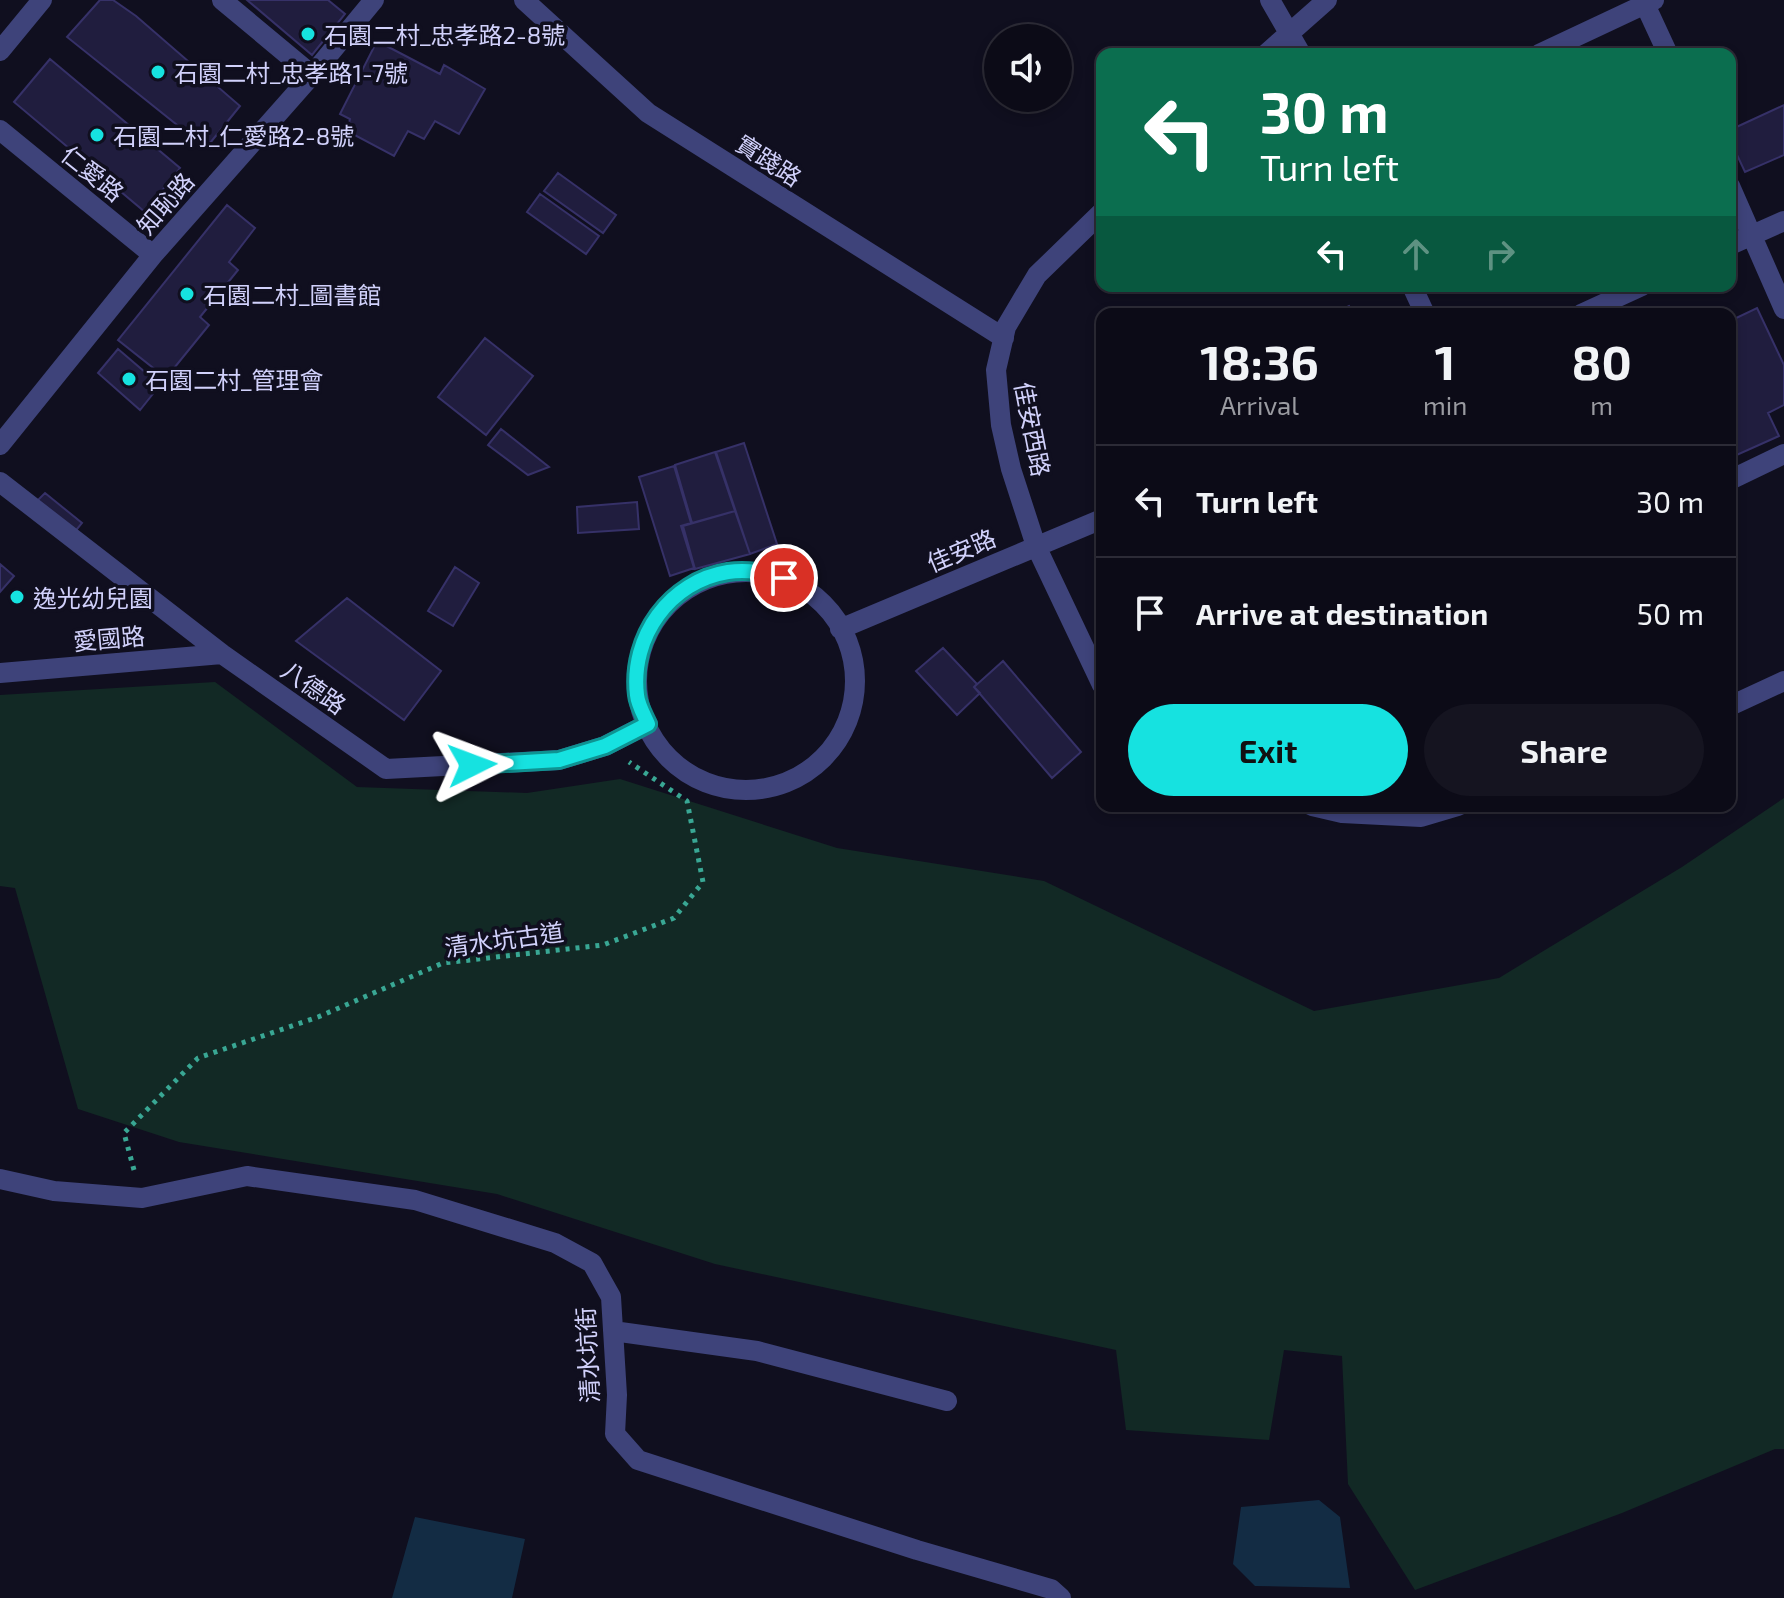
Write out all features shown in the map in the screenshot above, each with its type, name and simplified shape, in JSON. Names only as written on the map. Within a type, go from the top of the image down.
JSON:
[{"type":"lane","points":[[0,51],[42,0]]},
{"type":"lane","points":[[222,0],[312,75]]},
{"type":"lane","name":"知恥路","points":[[0,445],[153,255],[374,0]]},
{"type":"lane","name":"實踐路","points":[[524,0],[648,113],[1004,338]]},
{"type":"lane","points":[[1270,0],[1298,48]]},
{"type":"lane","points":[[1272,48],[1327,0]]},
{"type":"lane","points":[[1551,48],[1647,1],[1666,48]]},
{"type":"lane","name":"仁愛路","points":[[0,130],[153,255]]},
{"type":"lane","points":[[1736,199],[1784,309]]},
{"type":"lane","name":"佳安西路","points":[[1096,218],[1037,275],[1006,327],[996,370],[1001,425],[1011,469],[1036,546],[1096,672]]},
{"type":"lane","points":[[1736,242],[1784,221]]},
{"type":"lane","points":[[1594,308],[1629,292]]},
{"type":"lane","points":[[1736,477],[1784,454]]},
{"type":"lane","name":"八德路","points":[[0,482],[222,654],[386,769],[559,760],[605,746],[648,724]]},
{"type":"lane","name":"佳安路","points":[[840,629],[1096,521]]},
{"type":"lane","points":[[756,571],[784,578],[809,591],[831,611],[840,629],[854,663],[855,692],[849,719],[835,745],[815,766],[791,781],[764,789],[735,790],[707,783],[681,770],[660,750],[637,698],[636,670],[642,642],[656,616],[676,595],[700,580],[727,572],[756,571]]},
{"type":"lane","name":"愛國路","points":[[0,673],[222,654]]},
{"type":"lane","points":[[1736,703],[1784,681]]},
{"type":"lane","points":[[1338,812],[1421,817],[1438,812]]},
{"type":"lane","name":"清水坑街","points":[[0,1179],[54,1191],[142,1198],[247,1176],[415,1200],[555,1243],[592,1263],[611,1297],[617,1395],[615,1434],[638,1460],[917,1550],[1051,1589],[1061,1598]]},
{"type":"lane","points":[[613,1331],[757,1351],[947,1401]]},
{"type":"path","name":"清水坑古道","points":[[130,1197],[135,1172],[124,1133],[198,1058],[318,1017],[443,963],[603,945],[674,918],[703,882],[687,801],[605,746]]},
{"type":"green space","points":[[215,682],[357,787],[527,793],[620,779],[837,848],[1044,881],[1314,1011],[1499,978],[1682,867],[1784,798],[1784,1449],[1775,1449],[1622,1513],[1415,1590],[1348,1484],[1342,1356],[1284,1350],[1269,1440],[1126,1430],[1116,1350],[715,1264],[497,1194],[179,1142],[78,1109],[15,888],[0,886],[0,695]]},
{"type":"water","points":[[1319,1500],[1340,1517],[1350,1588],[1255,1586],[1233,1564],[1241,1507]]},
{"type":"water","points":[[415,1517],[525,1539],[512,1598],[392,1598]]},
{"type":"building","name":"石園二村_忠孝路1-7號","points":[[100,0],[113,0],[136,16],[240,106],[206,148],[67,37]]},
{"type":"building","name":"石園二村_忠孝路2-8號","points":[[247,0],[328,0],[345,14],[312,55]]},
{"type":"building","points":[[377,41],[440,74],[444,65],[485,89],[459,134],[435,121],[424,139],[408,131],[394,156],[347,131],[350,119],[340,114]]},
{"type":"building","name":"石園二村_仁愛路2-8號","points":[[50,59],[180,168],[145,212],[14,102]]},
{"type":"building","points":[[1784,105],[1784,155],[1745,172],[1736,153],[1736,127]]},
{"type":"building","points":[[558,173],[616,215],[603,233],[544,191]]},
{"type":"building","points":[[540,194],[599,236],[586,254],[527,212]]},
{"type":"building","name":"石園二村_圖書館","points":[[227,205],[255,228],[229,262],[238,270],[200,317],[209,325],[166,378],[118,340]]},
{"type":"building","points":[[1757,308],[1784,365],[1784,405],[1768,413],[1779,436],[1736,455],[1736,318]]},
{"type":"building","points":[[485,338],[533,376],[486,435],[438,397]]},
{"type":"building","name":"石園二村_管理會","points":[[118,349],[160,385],[140,410],[98,373]]},
{"type":"building","points":[[501,429],[549,467],[528,475],[488,445]]},
{"type":"building","points":[[744,443],[777,544],[750,554],[716,452]]},
{"type":"building","points":[[715,452],[735,511],[692,523],[675,465]]},
{"type":"building","points":[[674,466],[691,523],[681,526],[694,568],[670,576],[639,477]]},
{"type":"building","points":[[45,493],[82,523],[73,534],[35,503]]},
{"type":"building","points":[[637,502],[639,529],[578,533],[577,507]]},
{"type":"building","points":[[735,511],[750,554],[695,569],[683,526]]},
{"type":"building","points":[[0,564],[14,576],[0,592]]},
{"type":"building","points":[[455,567],[479,583],[453,626],[428,611]]},
{"type":"building","points":[[347,598],[441,671],[404,720],[296,641]]},
{"type":"building","points":[[943,648],[977,684],[974,687],[980,693],[957,715],[916,671]]},
{"type":"building","points":[[1003,661],[1081,752],[1052,778],[974,687]]},
{"type":"place","name":"石園二村_忠孝路2-8號","points":[[308,34]]},
{"type":"place","name":"石園二村_忠孝路1-7號","points":[[158,72]]},
{"type":"place","name":"石園二村_仁愛路2-8號","points":[[97,135]]},
{"type":"place","name":"石園二村_圖書館","points":[[187,294]]},
{"type":"place","name":"石園二村_管理會","points":[[129,379]]},
{"type":"place","name":"逸光幼兒園","points":[[17,597]]},
{"type":"route","points":[[472,765],[559,760],[605,746],[648,724],[637,698],[636,670],[642,642],[656,616],[676,595],[700,580],[727,572],[756,571],[784,578]]}]
